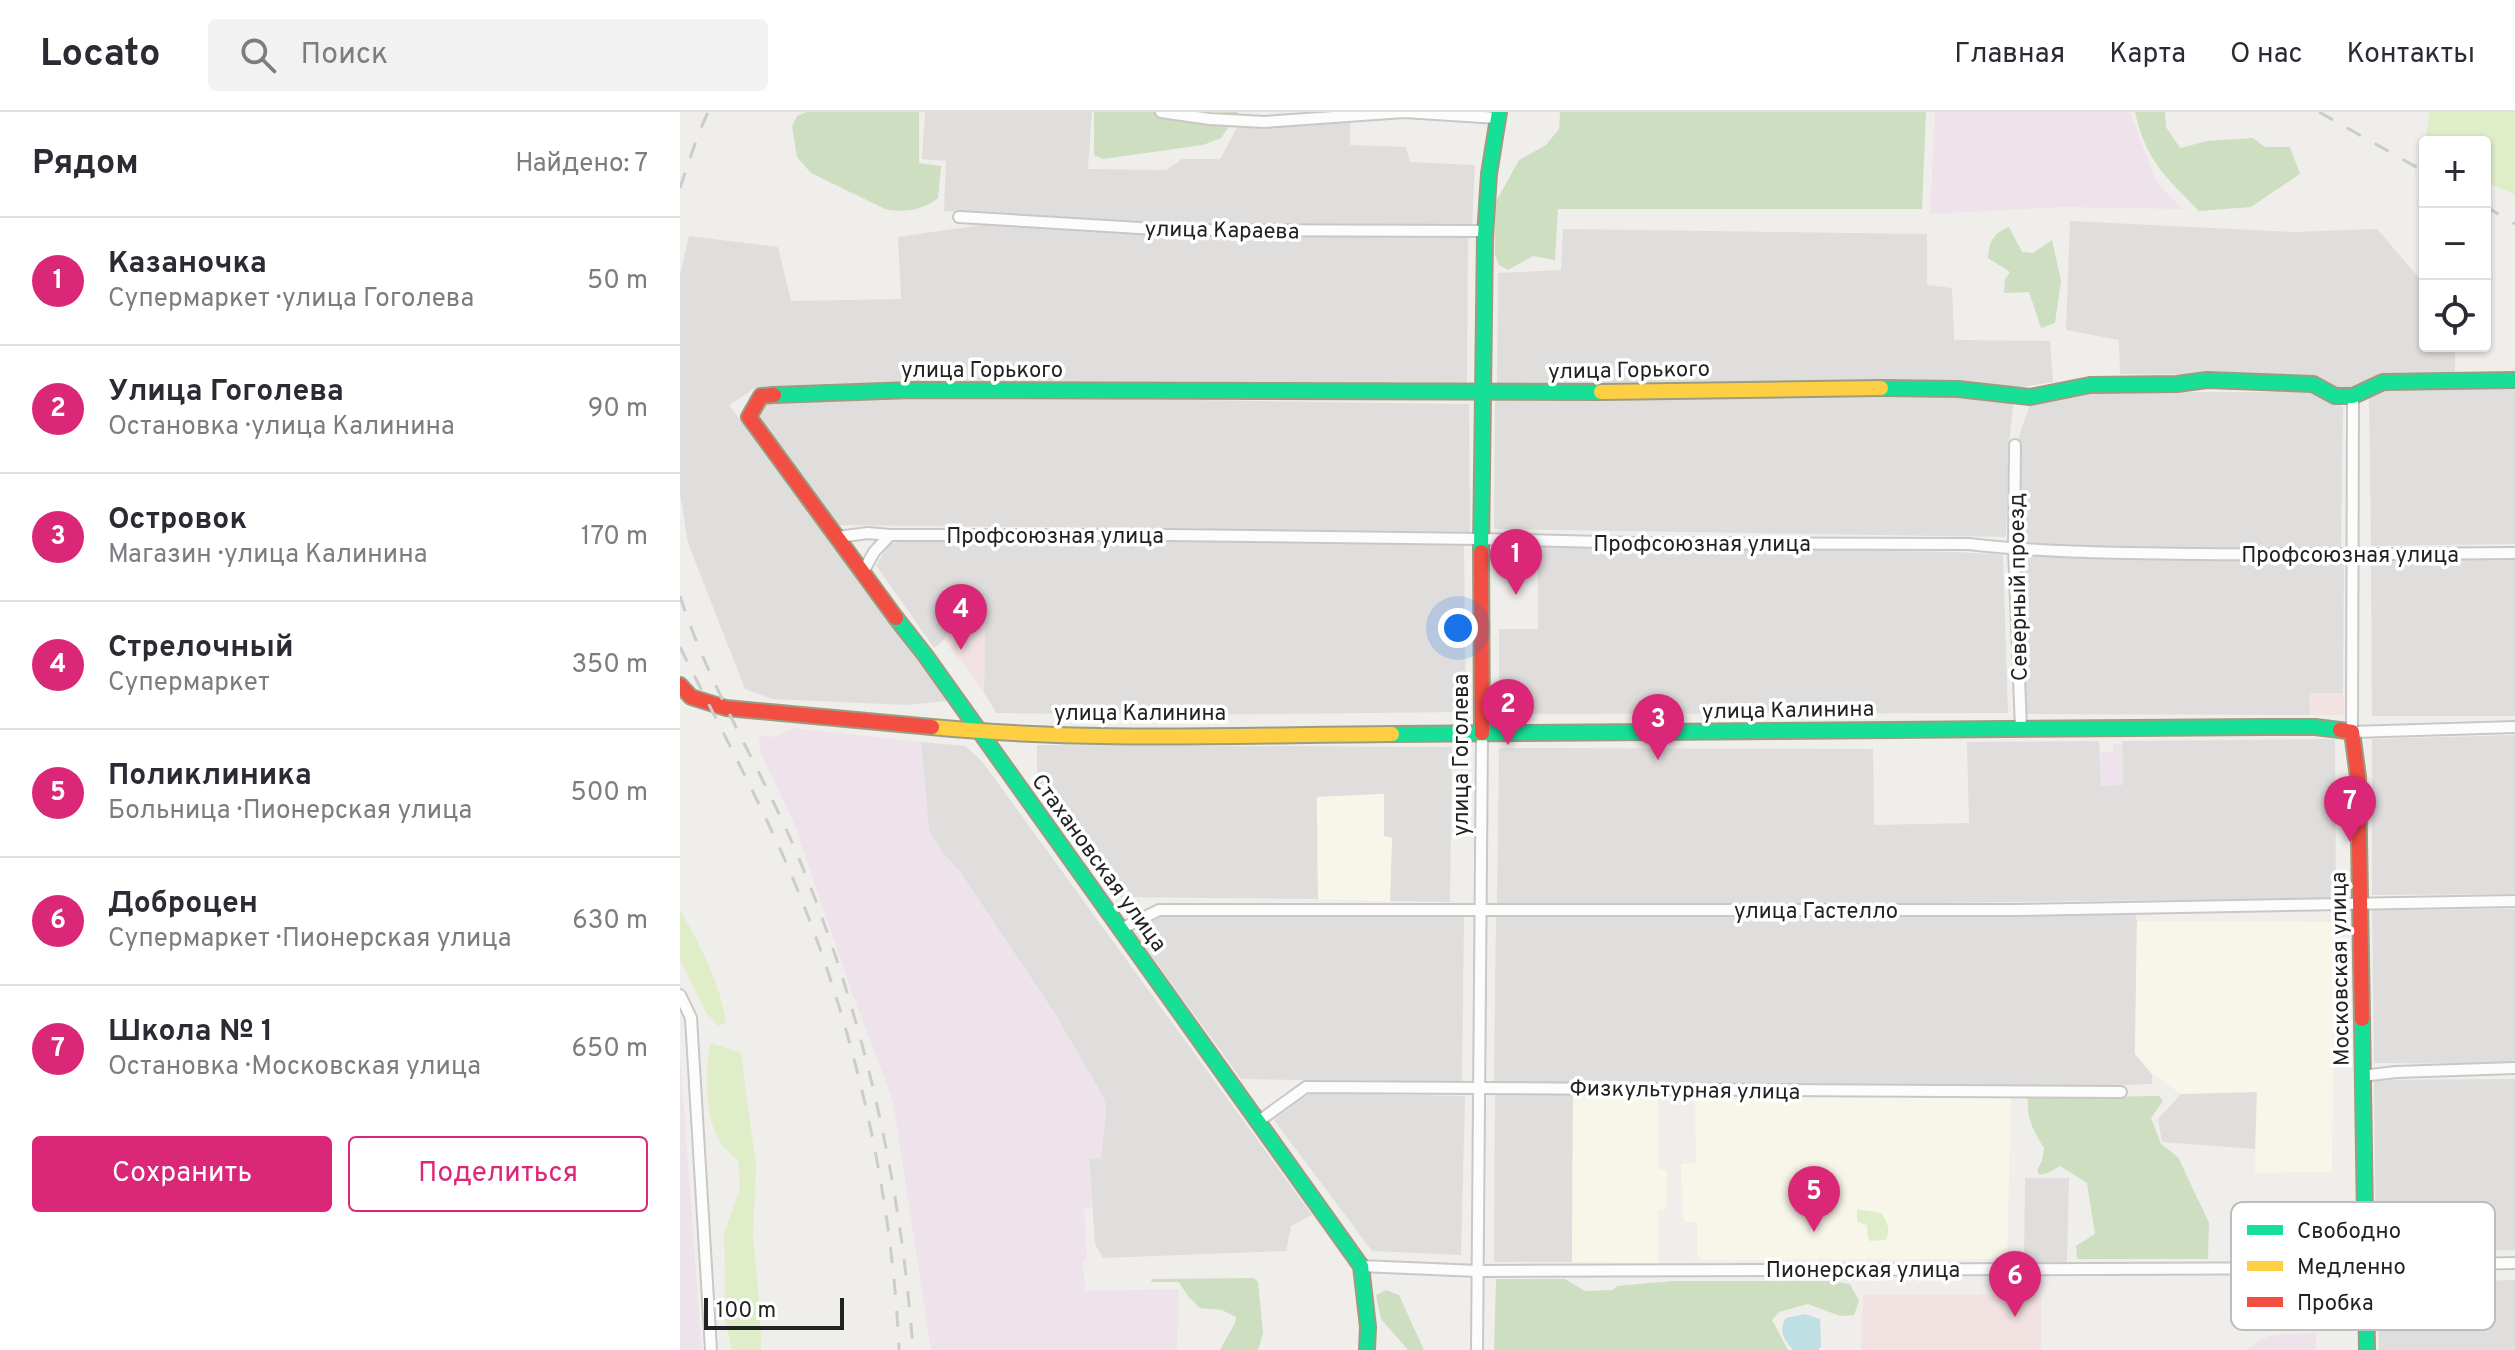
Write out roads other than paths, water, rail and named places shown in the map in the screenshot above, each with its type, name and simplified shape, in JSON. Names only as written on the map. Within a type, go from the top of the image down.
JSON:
[{"type":"street","points":[[1161,112],[1264,122],[1404,112],[1498,115]]},
{"type":"street","name":"улица Гоголева","points":[[1477,1350],[1482,393],[1485,231],[1498,115]]},
{"type":"street","name":"улица Караева","points":[[959,217],[1172,230],[1485,231]]},
{"type":"street","name":"улица Горького","points":[[749,417],[756,400],[770,394],[912,390],[1482,393],[1857,388],[1958,389],[2030,397],[2090,385],[2177,384],[2207,380],[2313,384],[2335,396],[2353,396]]},
{"type":"street","points":[[2353,396],[2383,382],[2515,380]]},
{"type":"street","name":"Московская улица","points":[[2353,396],[2352,732],[2358,777],[2364,1202]]},
{"type":"street","name":"Стахановская улица","points":[[749,417],[862,574],[925,655],[1361,1266],[1368,1327],[1367,1350]]},
{"type":"street","name":"Северный проезд","points":[[2015,445],[2014,549],[2021,729]]},
{"type":"street","name":"Профсоюзная улица","points":[[838,537],[868,533],[1138,535],[1639,543],[1969,544],[2091,553],[2515,553]]},
{"type":"street","points":[[862,574],[874,552],[890,535]]},
{"type":"street","name":"улица Калинина","points":[[680,685],[691,697],[726,708],[979,732],[1166,736],[2315,727],[2352,732],[2515,727]]},
{"type":"street","name":"улица Гастелло","points":[[1121,929],[1159,910],[2029,910],[2515,901]]},
{"type":"street","points":[[680,995],[691,1018],[711,1350]]},
{"type":"street","points":[[2362,1076],[2515,1068]]},
{"type":"street","name":"Физкультурная улица","points":[[1259,1121],[1306,1087],[2121,1092]]},
{"type":"street","name":"Пионерская улица","points":[[2495,1263],[2515,1263]]},
{"type":"street","name":"Пионерская улица","points":[[1361,1266],[1478,1271],[2231,1268]]},
{"type":"street","name":"Московская улица","points":[[2367,1330],[2367,1350]]},
{"type":"water","points":[[1805,1314],[1820,1319],[1821,1347],[1818,1350],[1793,1350],[1783,1335],[1786,1318]]},
{"type":"railway","points":[[680,188],[708,112]]},
{"type":"railway","points":[[2319,112],[2419,169]]},
{"type":"railway","points":[[2488,208],[2515,224]]},
{"type":"railway","points":[[680,596],[705,663],[798,856],[842,975],[860,1036],[888,1161],[899,1223],[913,1350]]},
{"type":"railway","points":[[680,647],[785,860],[830,977],[864,1100],[877,1162],[888,1225],[899,1350]]},
{"type":"place","name":"Казаночка","points":[[1516,595]]},
{"type":"place","name":"Стрелочный","points":[[961,650]]},
{"type":"place","name":"Улица Гоголева","points":[[1508,745]]},
{"type":"place","name":"Островок","points":[[1658,760]]},
{"type":"place","name":"Школа № 1","points":[[2350,842]]},
{"type":"place","name":"Поликлиника","points":[[1814,1232]]},
{"type":"place","name":"Доброцен","points":[[2015,1317]]}]
